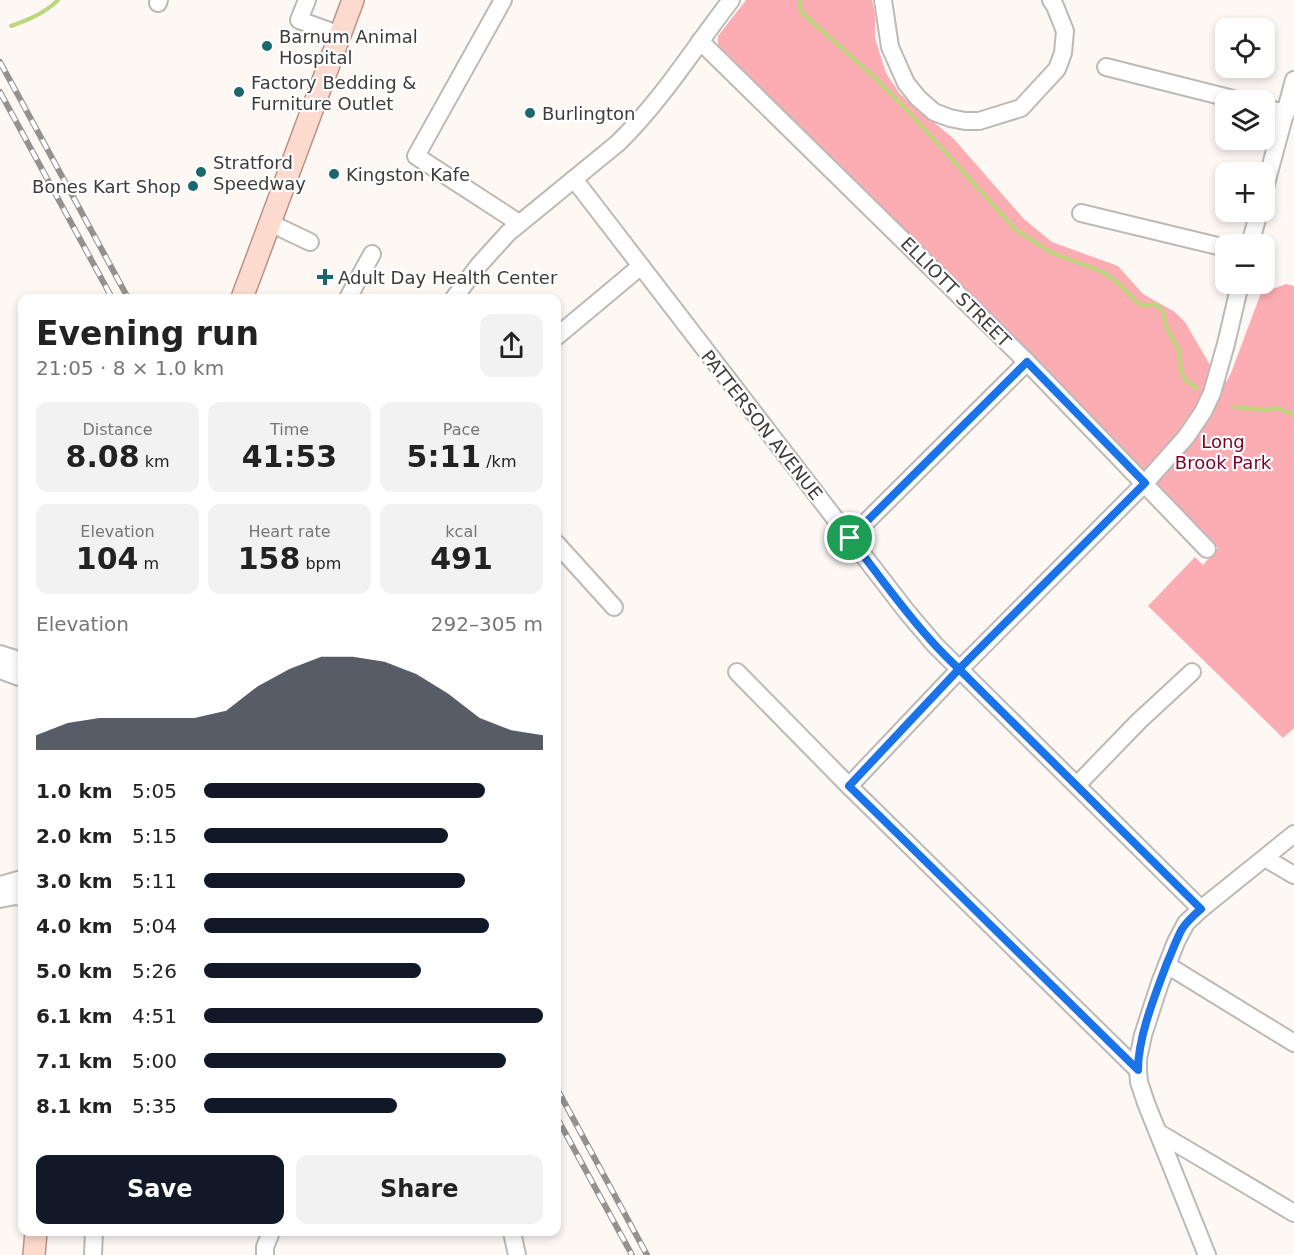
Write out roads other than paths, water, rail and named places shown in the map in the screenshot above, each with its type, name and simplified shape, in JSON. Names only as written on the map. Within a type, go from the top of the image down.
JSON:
[{"type":"main road","points":[[243,294],[353,0]]},
{"type":"main road","points":[[34,1255],[36,1236]]},
{"type":"street","points":[[307,0],[299,20],[340,35]]},
{"type":"street","points":[[457,294],[492,249],[519,223],[634,128],[652,108],[731,0]]},
{"type":"street","points":[[883,0],[890,47],[906,83],[934,112],[964,121],[979,121],[1021,108],[1057,69],[1063,53],[1065,31],[1051,0]]},
{"type":"street","points":[[499,1],[416,156],[519,223]]},
{"type":"street","name":"ELLIOTT STREET","points":[[700,41],[1027,362],[1207,549]]},
{"type":"street","points":[[1106,67],[1215,94]]},
{"type":"street","points":[[1272,162],[1294,80]]},
{"type":"street","points":[[1275,110],[1286,113]]},
{"type":"street","name":"PATTERSON AVENUE","points":[[574,179],[907,612],[935,645],[1201,909]]},
{"type":"street","points":[[1081,213],[1215,245]]},
{"type":"street","points":[[270,223],[310,242]]},
{"type":"street","points":[[350,294],[372,254]]},
{"type":"street","points":[[561,333],[641,266]]},
{"type":"street","points":[[849,786],[959,669],[1145,483],[1186,437],[1208,403],[1226,344],[1238,294]]},
{"type":"street","points":[[850,538],[1027,362]]},
{"type":"street","points":[[561,549],[614,607]]},
{"type":"street","points":[[0,654],[18,660]]},
{"type":"street","points":[[0,670],[18,677]]},
{"type":"street","points":[[737,672],[849,786],[1138,1070]]},
{"type":"street","points":[[1077,785],[1139,721],[1192,672]]},
{"type":"street","points":[[1207,1255],[1146,1103],[1139,1082],[1138,1059],[1143,1035],[1182,928],[1201,909],[1294,834]]},
{"type":"street","points":[[1265,858],[1294,875]]},
{"type":"street","points":[[0,885],[18,880]]},
{"type":"street","points":[[0,899],[18,896]]},
{"type":"street","points":[[1167,965],[1294,1043]]},
{"type":"street","points":[[1159,1132],[1294,1214]]},
{"type":"street","points":[[93,1255],[94,1236]]},
{"type":"street","points":[[265,1255],[265,1247],[269,1236]]},
{"type":"street","points":[[513,1236],[517,1255]]},
{"type":"waterway","points":[[11,26],[36,16],[58,0]]},
{"type":"waterway","points":[[799,0],[801,12],[871,74],[909,112],[1016,230],[1052,253],[1103,272],[1138,303],[1145,306],[1154,304],[1159,307],[1179,351],[1184,377],[1197,388]]},
{"type":"waterway","points":[[1234,407],[1266,410],[1277,408],[1294,415]]},
{"type":"railway","points":[[0,62],[126,294]]},
{"type":"railway","points":[[0,92],[110,294]]},
{"type":"railway","points":[[561,1096],[647,1255]]},
{"type":"railway","points":[[561,1125],[632,1255]]},
{"type":"place","name":"Barnum Animal Hospital","points":[[267,46]]},
{"type":"place","name":"Factory Bedding & Furniture Outlet","points":[[239,92]]},
{"type":"place","name":"Burlington","points":[[530,113]]},
{"type":"place","name":"Stratford Speedway","points":[[201,172]]},
{"type":"place","name":"Kingston Kafe","points":[[334,174]]},
{"type":"place","name":"Bones Kart Shop","points":[[193,186]]},
{"type":"place","name":"Adult Day Health Center","points":[[325,277]]},
{"type":"park label","name":"Long Brook Park","points":[[1223,451]]}]
